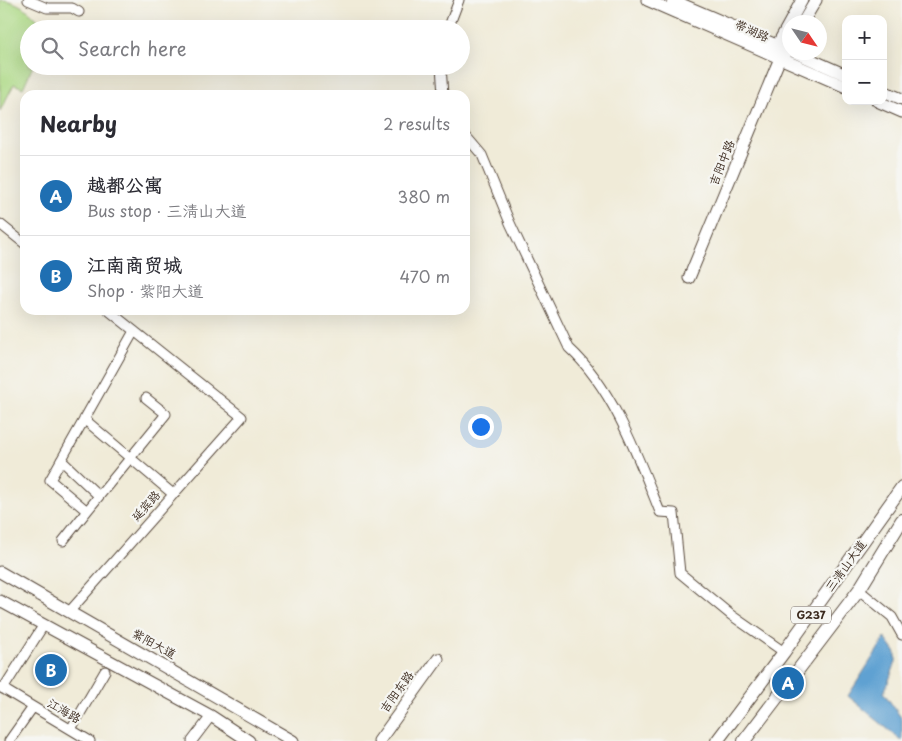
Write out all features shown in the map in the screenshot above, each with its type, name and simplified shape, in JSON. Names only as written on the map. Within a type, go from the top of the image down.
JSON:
[{"type":"highway","name":"三清山大道","points":[[717,741],[784,652],[902,487]]},
{"type":"highway","name":"三清山大道","points":[[744,741],[860,590],[902,520]]},
{"type":"main road","name":"带湖路","points":[[647,0],[782,51]]},
{"type":"main road","name":"带湖路","points":[[672,0],[782,51]]},
{"type":"main road","name":"吉阳中路","points":[[797,15],[802,0]]},
{"type":"main road","points":[[808,15],[816,0]]},
{"type":"main road","name":"吉阳中路","points":[[689,278],[782,57]]},
{"type":"main road","name":"带湖路","points":[[798,60],[842,85]]},
{"type":"main road","name":"带湖路","points":[[806,60],[842,74]]},
{"type":"main road","points":[[887,93],[902,99]]},
{"type":"main road","points":[[886,105],[902,112]]},
{"type":"main road","name":"紫阳大道","points":[[0,572],[294,741]]},
{"type":"main road","points":[[0,601],[211,716],[249,741]]},
{"type":"main road","name":"吉阳东路","points":[[379,741],[438,659]]},
{"type":"street","points":[[28,0],[47,8],[72,8],[79,12]]},
{"type":"street","points":[[451,20],[459,0]]},
{"type":"street","points":[[442,75],[443,90]]},
{"type":"street","points":[[470,141],[482,155],[510,223],[569,348],[584,361],[621,421],[660,512],[674,513],[680,573],[731,614],[784,652]]},
{"type":"street","points":[[0,224],[20,240]]},
{"type":"street","points":[[87,510],[50,480],[134,332],[114,315]]},
{"type":"street","name":"延宾路","points":[[69,612],[242,417],[134,332]]},
{"type":"street","points":[[63,541],[166,414],[146,398]]},
{"type":"street","points":[[84,419],[129,459],[173,494]]},
{"type":"street","points":[[61,460],[99,496]]},
{"type":"street","points":[[860,590],[892,617],[902,635]]},
{"type":"street","points":[[1,688],[43,626]]},
{"type":"street","points":[[71,730],[105,671]]},
{"type":"street","name":"江海路","points":[[1,688],[71,730],[78,738],[90,741]]},
{"type":"street","points":[[9,741],[33,707]]},
{"type":"street","points":[[192,741],[211,716]]},
{"type":"green space","points":[[0,0],[20,5],[38,20],[20,20],[20,75],[29,75],[23,88],[14,84],[0,111]]},
{"type":"water","points":[[885,638],[896,653],[896,662],[884,693],[902,719],[902,741],[848,696]]},
{"type":"place","name":"江南商贸城","points":[[51,670]]},
{"type":"place","name":"越都公寓","points":[[788,683]]}]
